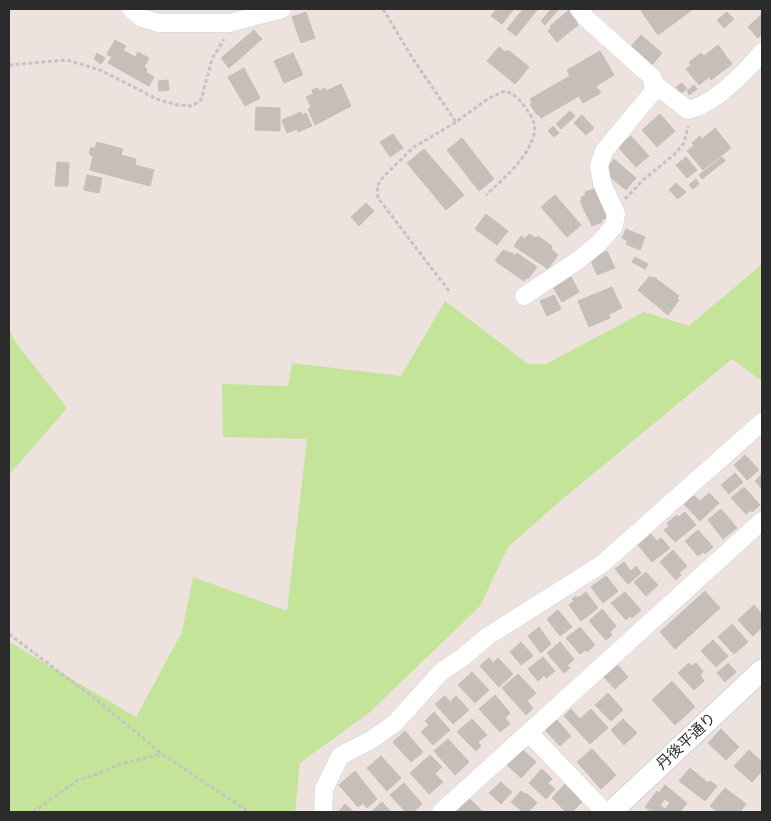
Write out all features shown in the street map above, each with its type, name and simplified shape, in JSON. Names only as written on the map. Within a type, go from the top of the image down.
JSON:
[{"type":"street","points":[[131,9],[142,18],[158,23],[230,23],[282,9]]},
{"type":"street","points":[[524,296],[577,261],[598,244],[614,226],[616,214],[602,184],[599,166],[604,151],[652,92],[653,78],[587,19],[579,9]]},
{"type":"street","points":[[653,83],[688,110],[695,109],[731,85],[762,52]]},
{"type":"street","points":[[322,812],[324,789],[340,756],[371,740],[395,723],[441,672],[488,636],[602,564],[762,422]]},
{"type":"street","points":[[441,812],[762,521]]},
{"type":"street","name":"丹後平通り","points":[[611,812],[762,670]]},
{"type":"street","points":[[529,733],[606,812]]},
{"type":"path","points":[[384,9],[413,59],[456,122]]},
{"type":"path","points":[[9,66],[67,60],[100,70],[159,100],[178,105],[192,106],[201,100],[212,59],[228,32],[230,23]]},
{"type":"path","points":[[449,291],[378,198],[377,186],[384,176],[414,147],[504,90],[512,93],[518,99],[534,121],[533,138],[528,150],[517,165],[486,195]]},
{"type":"path","points":[[614,210],[643,180],[674,155],[684,144],[688,128],[688,110]]},
{"type":"path","points":[[9,634],[104,705],[162,754],[249,812]]},
{"type":"path","points":[[33,812],[78,780],[118,764],[162,754]]},
{"type":"green space","points":[[762,264],[762,381],[732,359],[565,497],[508,547],[480,606],[370,712],[300,763],[295,812],[9,812],[9,642],[136,717],[182,632],[193,577],[287,611],[307,439],[223,437],[222,384],[288,386],[292,363],[401,376],[445,301],[528,364],[546,364],[644,312],[689,326]]},
{"type":"green space","points":[[9,330],[17,344],[67,408],[9,475]]},
{"type":"building","points":[[497,9],[514,9],[502,24],[491,16]]},
{"type":"building","points":[[523,9],[538,9],[516,36],[507,29]]},
{"type":"building","points":[[551,9],[559,9],[545,25],[541,21]]},
{"type":"building","points":[[644,9],[693,9],[658,35],[641,11]]},
{"type":"building","points":[[569,10],[578,25],[557,42],[548,31],[551,28],[550,26]]},
{"type":"building","points":[[306,12],[315,38],[301,43],[292,17]]},
{"type":"building","points":[[727,12],[734,19],[724,28],[717,20]]},
{"type":"building","points":[[762,14],[762,34],[758,38],[748,27]]},
{"type":"building","points":[[254,30],[262,39],[229,68],[221,58]]},
{"type":"building","points":[[641,35],[662,53],[652,65],[631,46]]},
{"type":"building","points":[[115,40],[126,46],[123,50],[135,57],[138,52],[149,58],[144,67],[147,69],[146,72],[154,77],[149,86],[108,63],[112,57],[107,54]]},
{"type":"building","points":[[718,45],[732,64],[711,80],[709,77],[699,85],[686,69],[691,65],[689,62],[701,53],[704,56]]},
{"type":"building","points":[[499,47],[506,52],[508,50],[529,67],[515,84],[487,61]]},
{"type":"building","points":[[600,51],[614,75],[596,86],[601,93],[583,103],[579,96],[541,118],[539,114],[537,115],[530,104],[532,103],[530,99],[570,76],[567,70]]},
{"type":"building","points":[[97,53],[105,58],[101,64],[94,59]]},
{"type":"building","points":[[293,53],[303,75],[284,83],[274,61]]},
{"type":"building","points":[[244,68],[260,98],[245,106],[228,77]]},
{"type":"building","points":[[168,80],[169,90],[159,91],[158,81]]},
{"type":"building","points":[[682,83],[687,89],[681,93],[676,87]]},
{"type":"building","points":[[341,84],[351,106],[315,125],[308,109],[311,107],[306,97],[313,94],[312,90],[318,88],[319,91],[325,88],[326,91]]},
{"type":"building","points":[[694,85],[697,89],[689,95],[687,91]]},
{"type":"building","points":[[256,107],[280,108],[280,131],[255,130]]},
{"type":"building","points":[[570,111],[575,116],[561,129],[556,124]]},
{"type":"building","points":[[301,112],[302,115],[306,113],[312,126],[298,132],[297,129],[287,133],[282,120]]},
{"type":"building","points":[[660,114],[675,131],[657,147],[642,130]]},
{"type":"building","points":[[582,115],[594,128],[586,135],[574,123]]},
{"type":"building","points":[[553,126],[559,133],[554,137],[548,131]]},
{"type":"building","points":[[715,128],[731,148],[703,170],[687,151],[700,136],[702,139]]},
{"type":"building","points":[[393,134],[403,148],[390,157],[380,142]]},
{"type":"building","points":[[631,136],[649,156],[636,167],[618,147]]},
{"type":"building","points":[[462,138],[494,179],[479,191],[447,150]]},
{"type":"building","points":[[97,142],[123,149],[121,155],[136,159],[135,165],[154,170],[150,186],[90,170],[93,156],[89,154],[91,147],[95,149]]},
{"type":"building","points":[[424,149],[464,195],[446,210],[407,163]]},
{"type":"building","points":[[686,157],[697,170],[687,178],[676,165]]},
{"type":"building","points":[[722,157],[725,161],[702,179],[699,175]]},
{"type":"building","points":[[614,159],[636,178],[626,190],[604,172]]},
{"type":"building","points":[[57,162],[69,163],[68,186],[55,186]]},
{"type":"building","points":[[87,175],[102,178],[99,193],[84,190]]},
{"type":"building","points":[[696,179],[699,184],[693,189],[689,185]]},
{"type":"building","points":[[676,183],[686,192],[678,199],[669,190]]},
{"type":"building","points":[[596,188],[607,218],[592,226],[580,201],[582,201],[581,197],[586,195],[585,192]]},
{"type":"building","points":[[555,195],[581,225],[567,237],[541,207]]},
{"type":"building","points":[[366,203],[374,211],[359,226],[351,217]]},
{"type":"building","points":[[486,214],[508,231],[497,245],[475,229]]},
{"type":"building","points":[[626,229],[645,237],[640,250],[626,244],[628,241],[622,238]]},
{"type":"building","points":[[529,234],[536,238],[538,236],[552,246],[551,249],[558,255],[548,269],[514,246],[521,236],[525,239]]},
{"type":"building","points":[[503,250],[516,255],[517,253],[537,267],[528,279],[526,278],[524,281],[495,261]]},
{"type":"building","points":[[607,251],[615,268],[597,275],[590,258]]},
{"type":"building","points":[[635,257],[648,264],[645,269],[632,262]]},
{"type":"building","points":[[650,276],[679,296],[677,298],[679,300],[668,315],[638,290]]},
{"type":"building","points":[[571,277],[579,292],[562,302],[553,287]]},
{"type":"building","points":[[612,287],[622,308],[609,314],[610,318],[589,327],[578,301]]},
{"type":"building","points":[[554,295],[561,309],[547,316],[540,301]]},
{"type":"building","points":[[745,455],[759,470],[747,480],[734,465]]},
{"type":"building","points":[[735,473],[743,482],[729,494],[721,485]]},
{"type":"building","points":[[762,474],[762,489],[755,481]]},
{"type":"building","points":[[744,487],[760,505],[752,512],[751,510],[746,514],[731,498]]},
{"type":"building","points":[[709,493],[719,503],[700,521],[684,504],[693,495],[700,501]]},
{"type":"building","points":[[721,509],[737,528],[723,539],[708,520]]},
{"type":"building","points":[[685,512],[696,525],[675,542],[664,530],[669,526],[667,523],[677,515],[679,517]]},
{"type":"building","points":[[698,530],[713,547],[705,554],[703,552],[698,556],[685,541]]},
{"type":"building","points":[[651,534],[657,541],[661,538],[670,548],[652,562],[638,545]]},
{"type":"building","points":[[673,550],[687,566],[679,573],[681,575],[676,580],[660,562]]},
{"type":"building","points":[[624,562],[631,571],[636,566],[641,573],[628,584],[615,569]]},
{"type":"building","points":[[646,572],[658,585],[646,596],[634,582]]},
{"type":"building","points":[[606,576],[618,591],[603,603],[591,587]]},
{"type":"building","points":[[705,591],[720,608],[675,649],[660,632]]},
{"type":"building","points":[[586,592],[598,608],[581,621],[569,605],[574,601],[572,599],[576,596],[578,598]]},
{"type":"building","points":[[625,592],[641,610],[632,618],[630,616],[626,620],[611,603]]},
{"type":"building","points":[[754,605],[762,614],[762,627],[753,636],[738,620]]},
{"type":"building","points":[[602,609],[616,626],[610,632],[612,635],[606,640],[589,621]]},
{"type":"building","points":[[558,610],[572,627],[560,636],[547,619]]},
{"type":"building","points":[[732,624],[748,642],[734,654],[718,637]]},
{"type":"building","points":[[539,627],[551,644],[541,653],[528,636]]},
{"type":"building","points":[[580,627],[595,645],[587,652],[586,650],[580,654],[566,638]]},
{"type":"building","points":[[713,640],[728,656],[716,667],[701,651]]},
{"type":"building","points":[[521,642],[533,656],[521,665],[510,652]]},
{"type":"building","points":[[560,642],[574,659],[567,666],[570,668],[564,673],[547,653]]},
{"type":"building","points":[[543,657],[555,671],[546,678],[544,675],[538,681],[528,669]]},
{"type":"building","points":[[489,658],[493,663],[498,658],[513,674],[499,687],[480,666]]},
{"type":"building","points":[[616,663],[628,677],[615,689],[603,676]]},
{"type":"building","points":[[689,663],[692,666],[696,663],[703,671],[700,675],[704,681],[694,690],[678,673]]},
{"type":"building","points":[[728,663],[736,672],[725,682],[717,673]]},
{"type":"building","points":[[472,672],[489,690],[475,703],[458,685]]},
{"type":"building","points":[[518,674],[536,693],[527,701],[533,708],[526,715],[502,688]]},
{"type":"building","points":[[672,681],[695,707],[675,725],[652,700]]},
{"type":"building","points":[[608,693],[623,710],[611,721],[595,705]]},
{"type":"building","points":[[495,695],[510,713],[505,718],[510,724],[500,732],[479,709]]},
{"type":"building","points":[[445,696],[450,702],[456,696],[469,710],[453,724],[435,704]]},
{"type":"building","points":[[571,709],[580,719],[591,709],[608,728],[590,744],[564,716]]},
{"type":"building","points":[[434,712],[450,730],[433,745],[421,732],[429,725],[425,721]]},
{"type":"building","points":[[472,719],[487,735],[478,742],[481,746],[476,751],[457,732]]},
{"type":"building","points":[[556,719],[571,736],[560,746],[545,730]]},
{"type":"building","points":[[623,719],[637,733],[624,745],[611,730]]},
{"type":"building","points":[[721,729],[739,747],[726,760],[708,743]]},
{"type":"building","points":[[405,731],[423,752],[411,762],[393,742]]},
{"type":"building","points":[[448,739],[469,762],[455,775],[434,751]]},
{"type":"building","points":[[522,749],[536,762],[521,778],[507,765]]},
{"type":"building","points":[[592,749],[616,775],[601,789],[577,762]]},
{"type":"building","points":[[749,750],[762,762],[762,771],[752,782],[734,766]]},
{"type":"building","points":[[430,755],[442,767],[435,774],[443,782],[429,794],[410,773]]},
{"type":"building","points":[[381,756],[401,778],[387,791],[367,768]]},
{"type":"building","points":[[690,768],[708,783],[710,781],[717,786],[705,801],[679,781]]},
{"type":"building","points":[[542,769],[552,779],[548,783],[555,789],[546,799],[529,783]]},
{"type":"building","points":[[355,771],[377,799],[367,808],[363,803],[358,807],[339,785]]},
{"type":"building","points":[[501,782],[512,792],[501,804],[489,793]]},
{"type":"building","points":[[404,783],[422,804],[413,812],[411,810],[406,812],[390,795]]},
{"type":"building","points":[[565,784],[583,801],[572,812],[566,812],[552,798]]},
{"type":"building","points":[[665,785],[687,803],[680,812],[678,810],[676,812],[652,812],[645,807],[657,791],[659,793]],"holes":[[[665,799],[670,803],[665,809],[660,805]]]},
{"type":"building","points":[[725,788],[746,804],[740,812],[718,812],[710,806]]},
{"type":"building","points":[[521,791],[537,803],[528,812],[523,812],[511,802]]},
{"type":"building","points":[[469,798],[483,812],[456,812]]},
{"type":"building","points":[[382,802],[391,812],[371,812]]},
{"type":"building","points":[[345,804],[354,812],[338,812]]}]
